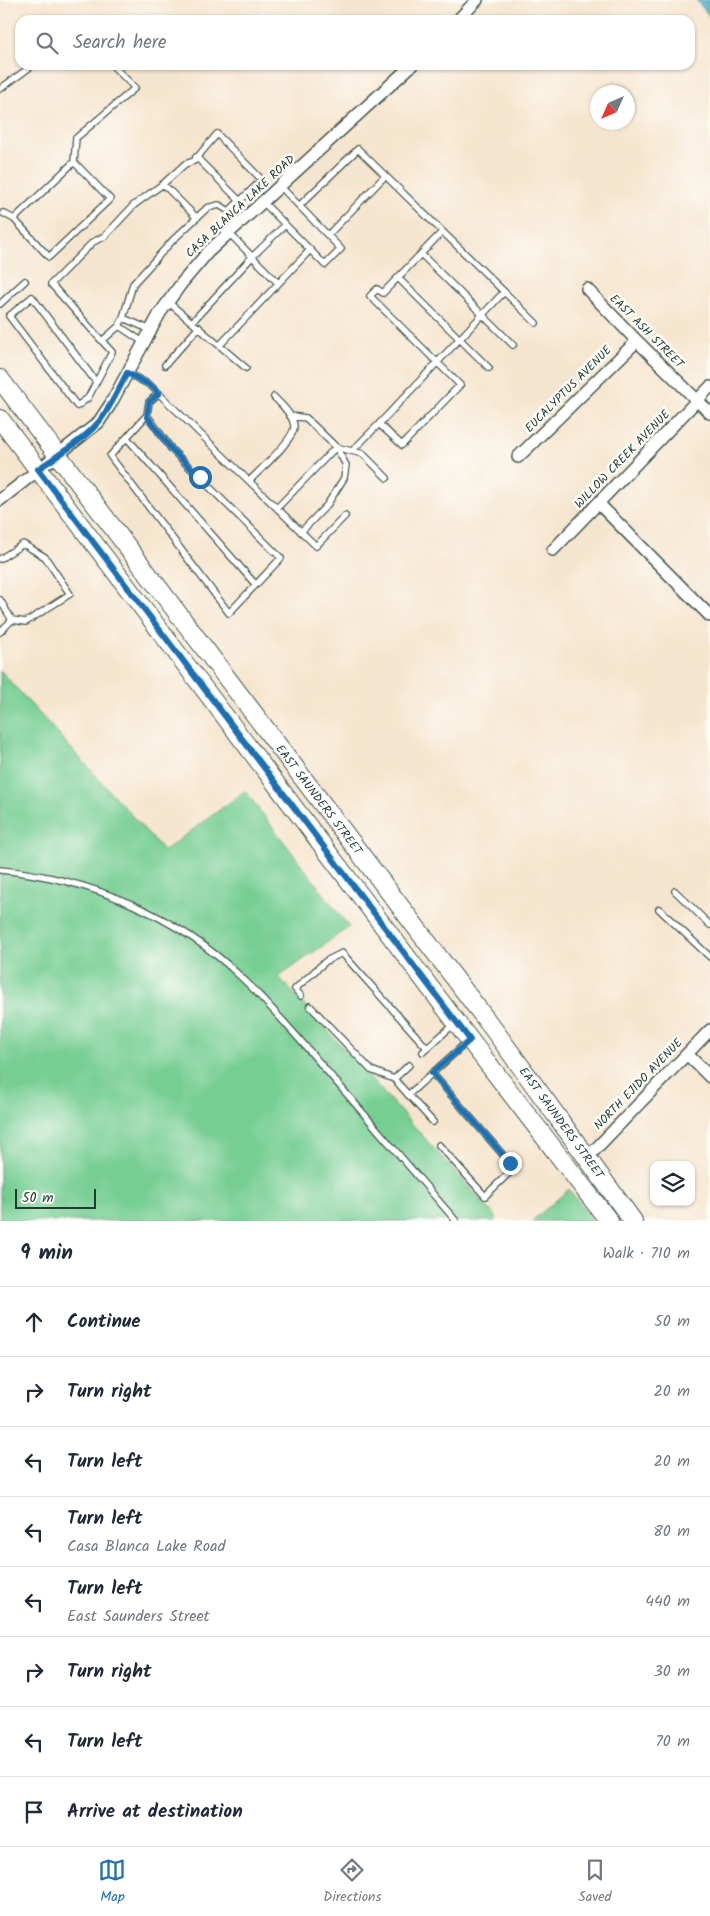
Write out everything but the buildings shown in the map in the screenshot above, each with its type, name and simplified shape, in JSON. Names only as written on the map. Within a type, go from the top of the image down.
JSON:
[{"type":"main road","name":"EAST SAUNDERS STREET","points":[[0,380],[497,1034],[633,1221]]},
{"type":"main road","name":"EAST SAUNDERS STREET","points":[[0,419],[456,1022],[609,1221]]},
{"type":"main road","points":[[406,956],[446,990],[576,1158],[580,1160],[587,1158]]},
{"type":"street","points":[[463,15],[477,0]]},
{"type":"street","name":"CASA BLANCA LAKE ROAD","points":[[0,500],[22,485],[38,469],[58,456],[98,423],[110,405],[143,342],[168,302],[208,252],[407,70]]},
{"type":"street","name":"EAST ASH STREET","points":[[587,290],[710,413]]},
{"type":"street","name":"EUCALYPTUS AVENUE","points":[[518,458],[637,341]]},
{"type":"street","name":"WILLOW CREEK AVENUE","points":[[553,550],[710,387]]},
{"type":"street","points":[[598,503],[710,616]]},
{"type":"street","name":"NORTH EJIDO AVENUE","points":[[587,1158],[710,1030]]},
{"type":"street","points":[[687,1054],[710,1077]]},
{"type":"lane","points":[[0,89],[26,70]]},
{"type":"lane","points":[[14,219],[74,162],[76,138],[135,88],[117,70]]},
{"type":"lane","points":[[96,382],[32,297],[9,316],[77,406],[88,398],[112,352],[102,341],[51,284],[93,242],[105,236],[134,205],[163,184],[185,164],[194,161],[218,134],[262,180],[229,211],[219,205],[207,208],[173,240],[133,284],[119,326],[102,341]]},
{"type":"lane","points":[[299,206],[358,149],[536,323]]},
{"type":"lane","points":[[196,158],[240,200]]},
{"type":"lane","points":[[1,213],[14,219],[49,257],[110,200],[74,162]]},
{"type":"lane","points":[[328,235],[385,176]]},
{"type":"lane","points":[[163,184],[197,218]]},
{"type":"lane","points":[[263,202],[325,265],[341,249],[280,186]]},
{"type":"lane","points":[[192,322],[252,257],[285,225]]},
{"type":"lane","points":[[379,424],[402,445],[460,385],[370,296],[377,289],[383,293],[442,232]]},
{"type":"lane","points":[[229,233],[278,283]]},
{"type":"lane","points":[[220,345],[310,250]]},
{"type":"lane","points":[[420,254],[513,345]]},
{"type":"lane","points":[[398,278],[489,368]]},
{"type":"lane","points":[[0,304],[25,281]]},
{"type":"lane","points":[[352,451],[504,292]]},
{"type":"lane","points":[[168,302],[246,368]]},
{"type":"lane","points":[[123,318],[151,330]]},
{"type":"lane","points":[[119,326],[143,342]]},
{"type":"lane","points":[[165,365],[198,327]]},
{"type":"lane","points":[[127,373],[150,385],[159,393],[316,546],[345,516]]},
{"type":"lane","points":[[147,416],[172,450],[281,558],[229,612],[110,456],[147,416],[149,402],[159,393]]},
{"type":"lane","points":[[249,481],[292,437],[294,426],[290,416],[274,397]]},
{"type":"lane","points":[[290,416],[306,418],[336,448],[346,465],[344,478],[327,505],[301,532]]},
{"type":"lane","points":[[127,438],[256,584]]},
{"type":"lane","points":[[277,508],[336,448]]},
{"type":"lane","points":[[336,448],[362,454],[387,478]]},
{"type":"lane","points":[[0,559],[23,544],[44,557],[70,594],[26,622],[12,620]]},
{"type":"lane","points":[[0,600],[12,620]]},
{"type":"lane","points":[[0,632],[12,620]]},
{"type":"lane","points":[[0,870],[64,880],[108,894],[145,910],[177,928],[213,953],[241,976],[274,1011],[456,1221]]},
{"type":"lane","points":[[675,891],[710,925]]},
{"type":"lane","points":[[659,909],[710,957]]},
{"type":"lane","points":[[302,996],[295,988],[326,961],[342,952],[425,1050],[456,1022]]},
{"type":"lane","points":[[310,1006],[371,1070],[394,1079],[432,1122]]},
{"type":"lane","points":[[408,1095],[470,1040]]},
{"type":"lane","points":[[394,1079],[409,1065]]},
{"type":"lane","points":[[432,1073],[510,1163],[511,1171],[485,1196],[439,1145]]},
{"type":"green space","points":[[0,670],[164,851],[245,791],[349,927],[279,977],[496,1217],[496,1221],[0,1221]]},
{"type":"green space","points":[[569,1189],[593,1221],[532,1221]]},
{"type":"water","points":[[710,0],[710,17],[697,1]]},
{"type":"route","points":[[200,477],[172,450],[147,416],[149,402],[159,393],[150,385],[127,373],[98,423],[58,456],[38,469],[470,1040],[432,1073],[510,1163]]}]
